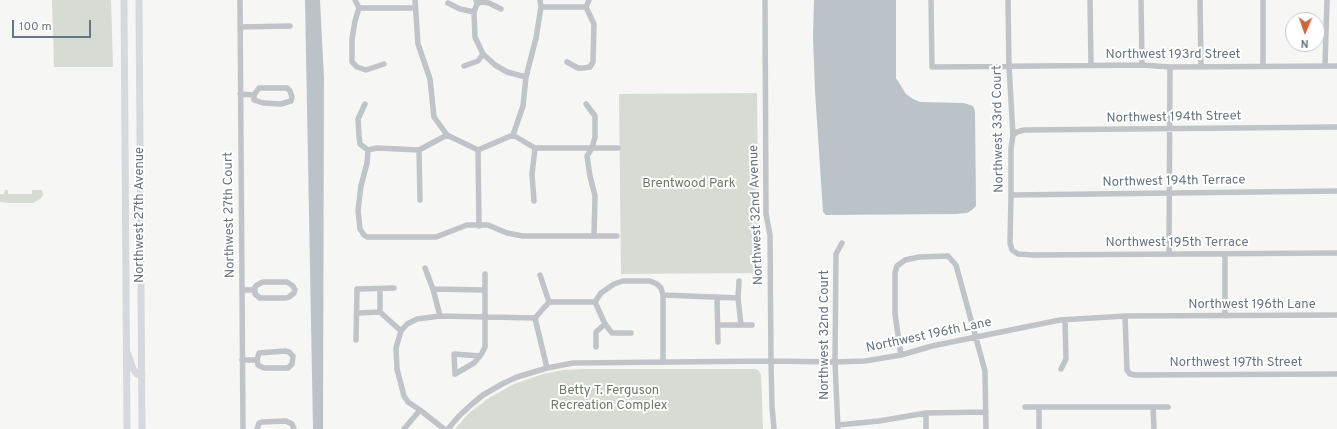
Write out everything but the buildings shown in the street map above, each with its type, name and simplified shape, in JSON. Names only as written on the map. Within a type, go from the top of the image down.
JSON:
[{"type":"main road","name":"Northwest 27th Avenue","points":[[124,0],[127,429]]},
{"type":"main road","name":"Northwest 27th Avenue","points":[[139,0],[142,429]]},
{"type":"main road","points":[[126,348],[133,368],[137,374],[142,376]]},
{"type":"street","name":"Northwest 27th Court","points":[[240,0],[243,429]]},
{"type":"street","points":[[356,0],[359,8],[352,39],[352,62],[357,68],[366,70],[384,64]]},
{"type":"street","points":[[415,0],[414,8],[418,44],[430,79],[434,117],[447,135],[478,150],[513,135],[523,106],[526,77],[536,38],[541,7],[540,0]]},
{"type":"street","points":[[586,6],[589,0]]},
{"type":"street","name":"Northwest 32nd Avenue","points":[[765,0],[766,214],[770,235],[771,260],[771,361],[774,429]]},
{"type":"street","name":"Northwest 193rd Street","points":[[931,0],[932,67],[1142,65],[1170,67],[1337,66]]},
{"type":"street","name":"Northwest 33rd Court","points":[[1008,0],[1009,66],[1013,135],[1011,149],[1010,243],[1012,250],[1018,254]]},
{"type":"street","points":[[1090,0],[1091,66]]},
{"type":"street","points":[[1141,0],[1142,65]]},
{"type":"street","points":[[1200,0],[1201,66]]},
{"type":"street","points":[[1263,0],[1263,66]]},
{"type":"street","points":[[1325,66],[1327,0]]},
{"type":"street","points":[[501,9],[489,2],[477,2],[474,12],[475,37],[484,54],[495,65],[508,72],[526,77]]},
{"type":"street","points":[[448,3],[460,9],[474,12]]},
{"type":"street","points":[[541,7],[586,6]]},
{"type":"street","points":[[567,62],[578,68],[583,68],[590,67],[593,62],[594,24],[586,6]]},
{"type":"street","points":[[359,8],[414,8]]},
{"type":"street","points":[[240,26],[290,26]]},
{"type":"street","points":[[464,66],[478,61],[484,54]]},
{"type":"street","points":[[1169,254],[1170,67]]},
{"type":"street","points":[[259,88],[287,88],[290,90],[292,97],[291,101],[275,104],[263,103],[254,100],[254,95],[259,88]]},
{"type":"street","points":[[240,94],[254,95]]},
{"type":"street","points":[[365,104],[358,119],[359,136],[360,144],[368,150],[378,148],[419,150],[447,135]]},
{"type":"street","points":[[586,104],[595,116],[595,137],[592,148],[587,156],[595,196],[594,236]]},
{"type":"street","name":"Northwest 194th Street","points":[[1013,135],[1024,130],[1169,130],[1337,127]]},
{"type":"street","points":[[513,135],[535,148],[618,148]]},
{"type":"street","points":[[534,201],[532,174],[535,148]]},
{"type":"street","points":[[368,150],[358,210],[360,230],[367,237],[436,237],[467,225],[488,225],[507,233],[523,236],[617,236]]},
{"type":"street","points":[[419,150],[420,200]]},
{"type":"street","points":[[478,150],[479,226]]},
{"type":"street","name":"Northwest 194th Terrace","points":[[1011,195],[1337,191]]},
{"type":"street","name":"Northwest 32nd Court","points":[[838,427],[834,362],[836,254],[842,243]]},
{"type":"street","name":"Northwest 195th Terrace","points":[[1018,254],[1337,253]]},
{"type":"street","points":[[1225,254],[1225,316]]},
{"type":"street","points":[[901,355],[895,314],[895,273],[897,266],[905,260],[919,257],[948,256],[956,265],[985,371],[986,429]]},
{"type":"street","points":[[425,268],[433,289],[440,316]]},
{"type":"street","points":[[480,356],[454,354],[456,374],[474,363],[480,356],[485,347],[485,274]]},
{"type":"street","points":[[540,275],[549,302]]},
{"type":"street","points":[[595,302],[601,293],[614,284],[623,281],[650,281],[657,284],[663,295],[663,362]]},
{"type":"street","points":[[739,281],[738,298],[741,325]]},
{"type":"street","points":[[263,282],[283,282],[291,284],[295,290],[292,295],[286,298],[260,298],[255,294],[255,290],[257,285],[263,282]]},
{"type":"street","points":[[356,340],[358,289],[394,288]]},
{"type":"street","points":[[380,289],[380,312]]},
{"type":"street","points":[[433,289],[484,290]]},
{"type":"street","points":[[242,290],[255,290]]},
{"type":"street","points":[[663,295],[738,298]]},
{"type":"street","points":[[717,298],[718,342]]},
{"type":"street","points":[[444,429],[408,402],[404,396],[397,368],[396,348],[401,332],[407,324],[417,319],[440,316],[535,318],[549,302],[595,302]]},
{"type":"street","points":[[595,302],[605,324],[612,333],[631,333]]},
{"type":"street","points":[[357,313],[380,312],[401,332]]},
{"type":"street","name":"Northwest 196th Lane","points":[[448,429],[459,416],[483,395],[517,377],[547,368],[573,363],[865,361],[901,355],[932,346],[1065,320],[1125,316],[1337,315]]},
{"type":"street","name":"Northwest 197th Street","points":[[1125,316],[1127,370],[1130,374],[1337,374]]},
{"type":"street","points":[[535,318],[547,368]]},
{"type":"street","points":[[1061,368],[1066,359],[1065,320]]},
{"type":"street","points":[[596,347],[596,332],[605,324]]},
{"type":"street","points":[[718,326],[752,325]]},
{"type":"street","points":[[285,351],[291,354],[294,359],[288,368],[261,368],[258,365],[257,360],[261,352],[285,351]]},
{"type":"street","points":[[242,360],[257,360]]},
{"type":"street","points":[[1026,407],[1168,407]]},
{"type":"street","points":[[1039,407],[1039,429]]},
{"type":"street","points":[[1153,407],[1154,429]]},
{"type":"street","points":[[404,429],[420,410]]},
{"type":"street","points":[[838,427],[926,413],[986,412]]},
{"type":"street","points":[[926,413],[926,429]]},
{"type":"street","points":[[257,429],[258,425],[262,422],[286,421],[292,424],[294,429]]},
{"type":"green space","points":[[52,0],[111,0],[113,67],[54,67]]},
{"type":"green space","name":"Brentwood Park","points":[[757,93],[759,273],[621,274],[619,94]]},
{"type":"green space","points":[[5,190],[8,190],[8,194],[32,194],[32,190],[42,190],[43,195],[40,199],[33,203],[0,202],[0,194],[4,194]]},
{"type":"green space","name":"Betty T. Ferguson Recreation Complex","points":[[563,370],[758,370],[761,374],[763,429],[455,429],[469,413],[489,398],[514,384],[543,374]]},
{"type":"shaded area","points":[[305,0],[320,0],[324,78],[323,429],[313,429]]},
{"type":"shaded area","points":[[814,0],[896,0],[896,78],[906,94],[920,102],[964,103],[973,106],[975,111],[976,206],[972,210],[967,213],[956,214],[826,215],[823,212],[815,91],[813,37]]}]
